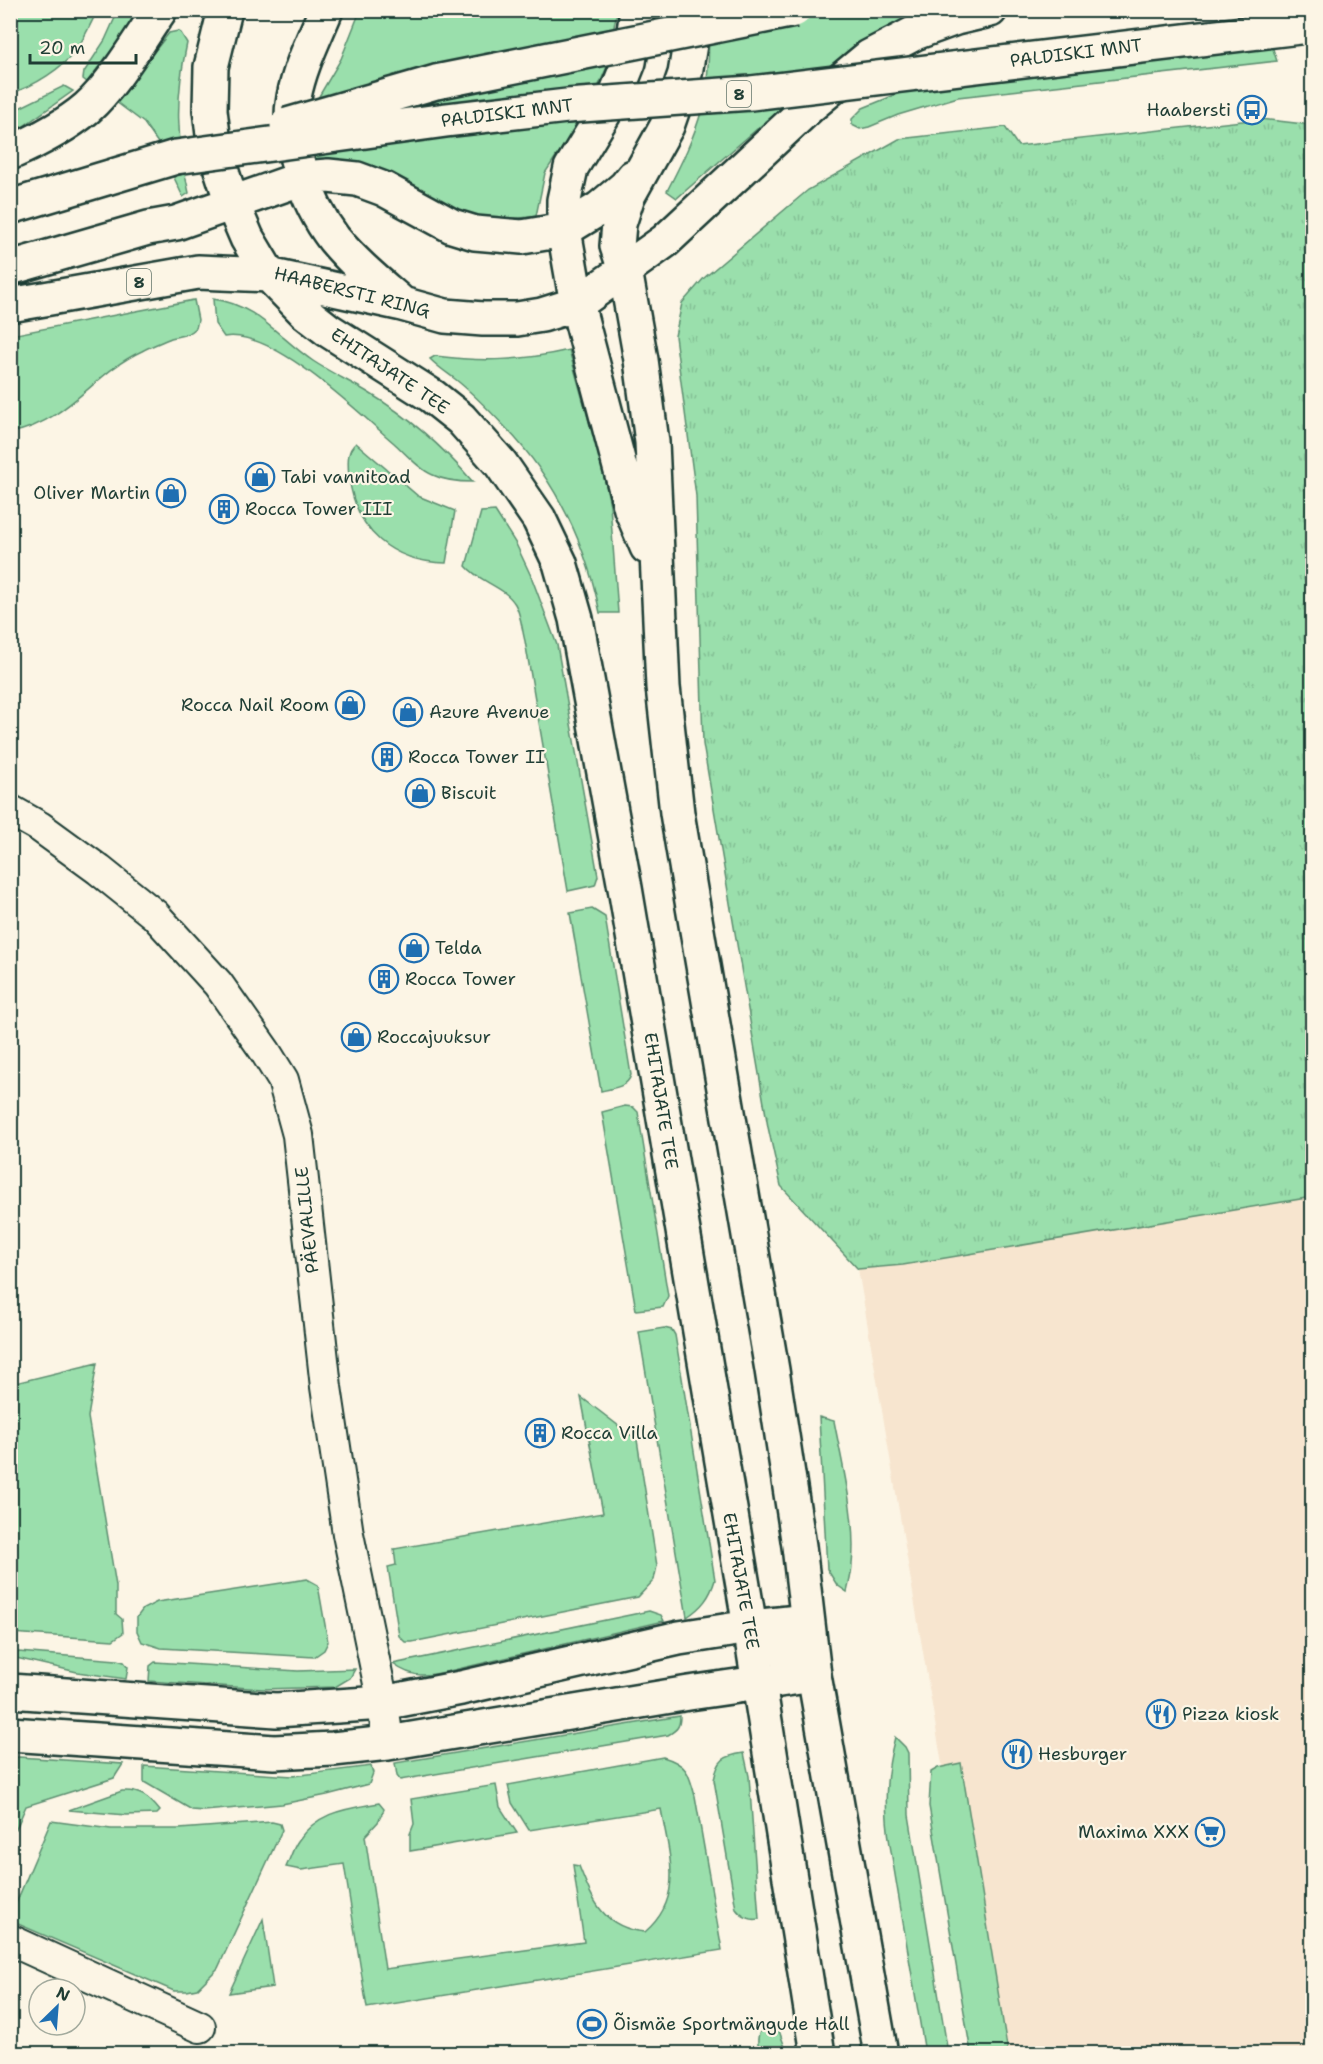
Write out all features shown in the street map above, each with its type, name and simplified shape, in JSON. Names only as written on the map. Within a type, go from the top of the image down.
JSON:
[{"type":"main road","points":[[10,153],[58,128],[87,107],[108,83],[160,10]]},
{"type":"main road","name":"HAABERSTI RING","points":[[225,10],[211,67],[210,110],[215,151],[232,203],[247,238],[269,275],[402,304],[445,316],[494,319],[525,318],[578,304],[627,283]]},
{"type":"main road","points":[[326,10],[302,65],[294,98],[292,131],[295,156],[311,198],[333,237],[355,262],[402,304]]},
{"type":"main road","points":[[636,10],[629,62],[617,92],[571,168],[564,200],[564,230],[578,304],[631,509],[657,571]]},
{"type":"main road","points":[[691,10],[690,44],[685,74],[668,126],[628,196],[619,224],[617,246],[627,283],[643,370],[652,442],[663,687],[678,813],[772,1370],[799,1546],[814,1675],[881,2054]]},
{"type":"main road","name":"PALDISKI MNT","points":[[10,207],[436,82],[794,10]]},
{"type":"main road","points":[[627,283],[665,241],[811,105],[869,57],[915,33],[956,18],[990,10]]},
{"type":"main road","name":"PALDISKI MNT","points":[[177,157],[545,108],[751,93],[1306,27]]},
{"type":"main road","points":[[10,268],[148,228],[176,223],[303,178],[328,176],[357,178],[384,189],[452,226],[475,234],[522,237],[564,230],[600,208],[625,187],[650,157]]},
{"type":"main road","name":"8","points":[[10,305],[198,272],[269,275]]},
{"type":"main road","name":"EHITAJATE TEE","points":[[269,275],[305,312],[328,330],[432,396],[461,419],[501,464],[539,519],[560,563],[576,620],[625,888],[750,1627],[818,2054]]},
{"type":"main road","points":[[10,1691],[276,1710],[383,1703],[461,1688],[679,1638],[750,1627],[807,1622]]},
{"type":"main road","points":[[758,1682],[807,1622]]},
{"type":"main road","points":[[750,1627],[814,1675]]},
{"type":"main road","points":[[10,1734],[274,1752],[333,1749],[388,1743],[758,1682],[814,1675]]},
{"type":"street","name":"PÄEVALILLE","points":[[10,810],[40,827],[155,915],[218,984],[266,1051],[283,1080],[298,1135],[326,1387],[348,1534],[383,1703],[388,1743]]},
{"type":"street","points":[[10,1940],[200,2027]]},
{"type":"shaded area","points":[[1312,1197],[1312,2053],[991,2053],[858,1269]]},
{"type":"green space","points":[[11,10],[97,11],[77,49],[64,63],[38,81],[11,93]]},
{"type":"green space","points":[[118,11],[139,11],[87,82],[83,79],[84,72],[105,40]]},
{"type":"green space","points":[[360,11],[617,11],[606,69],[581,126],[545,173],[536,216],[502,218],[470,214],[313,168],[318,98],[341,59]]},
{"type":"green space","points":[[708,11],[974,11],[834,69],[765,122],[677,198],[667,191],[691,141],[705,97],[709,47]]},
{"type":"green space","points":[[1264,22],[1277,61],[958,97],[898,115],[869,127],[860,129],[852,125],[852,119],[863,108],[917,86]]},
{"type":"green space","points":[[178,31],[187,43],[179,100],[179,136],[189,193],[183,197],[158,143],[144,123],[115,101],[169,33]]},
{"type":"green space","points":[[64,86],[73,91],[11,135],[11,112]]},
{"type":"green space","points":[[1260,119],[1312,125],[1312,1197],[903,1265],[858,1269],[781,1186],[768,1127],[703,744],[696,496],[675,336],[682,303],[704,278],[808,190],[899,139],[1005,127],[1018,146]]},
{"type":"green space","points":[[213,299],[228,302],[255,315],[313,361],[398,412],[450,457],[473,482],[442,479],[423,469],[359,412],[290,358],[266,345],[244,337],[224,337],[215,324]]},
{"type":"green space","points":[[194,300],[198,320],[193,331],[171,338],[124,361],[50,418],[32,427],[11,433],[11,335]]},
{"type":"green space","points":[[569,350],[604,475],[610,505],[618,613],[600,613],[594,587],[577,538],[539,468],[487,408],[462,384],[430,359],[435,356],[502,359]]},
{"type":"green space","points":[[356,443],[418,496],[455,511],[446,563],[409,557],[393,550],[369,528],[360,514],[349,477],[349,454]]},
{"type":"green space","points":[[495,511],[516,544],[531,576],[557,645],[598,876],[595,885],[568,891],[525,641],[517,608],[505,593],[466,566],[481,512]]},
{"type":"green space","points":[[592,909],[605,917],[631,1075],[623,1085],[601,1091],[570,913]]},
{"type":"green space","points":[[625,1106],[633,1107],[638,1112],[668,1296],[663,1307],[636,1310],[602,1112]]},
{"type":"green space","points":[[664,1328],[672,1330],[675,1335],[715,1580],[705,1601],[687,1617],[639,1332]]},
{"type":"green space","points":[[97,1363],[88,1417],[116,1586],[116,1614],[122,1619],[123,1633],[113,1640],[11,1633],[11,1384]]},
{"type":"green space","points":[[581,1397],[637,1440],[657,1566],[654,1580],[638,1597],[405,1642],[399,1636],[388,1567],[396,1565],[394,1549],[603,1513]]},
{"type":"green space","points":[[819,1417],[834,1421],[848,1493],[853,1548],[852,1571],[847,1592],[837,1585],[827,1569]]},
{"type":"green space","points":[[307,1579],[318,1585],[328,1642],[324,1650],[314,1657],[161,1648],[142,1642],[137,1631],[137,1617],[143,1609],[157,1602]]},
{"type":"green space","points":[[649,1611],[661,1615],[664,1621],[440,1673],[417,1675],[393,1664]]},
{"type":"green space","points":[[18,1652],[117,1660],[124,1662],[128,1667],[126,1679],[77,1672],[16,1658]]},
{"type":"green space","points":[[155,1662],[298,1671],[355,1669],[350,1678],[335,1687],[263,1689],[149,1681],[150,1666]]},
{"type":"green space","points":[[680,1716],[677,1728],[668,1735],[400,1780],[397,1776],[395,1763]]},
{"type":"green space","points":[[895,1737],[908,1753],[909,1815],[948,2053],[925,2053],[890,1845],[887,1791],[889,1765]]},
{"type":"green space","points":[[744,1753],[749,1776],[759,1919],[746,1917],[736,1909],[714,1780],[723,1760]]},
{"type":"green space","points":[[663,1757],[682,1766],[691,1781],[722,1950],[367,2008],[344,1864],[301,1870],[286,1867],[298,1841],[315,1823],[334,1813],[379,1803],[384,1809],[378,1822],[365,1836],[385,1969],[584,1942],[573,1865],[579,1866],[589,1891],[609,1919],[619,1925],[645,1932],[658,1919],[666,1905],[670,1890],[670,1859],[661,1809],[529,1830],[512,1803],[508,1785]]},
{"type":"green space","points":[[10,1758],[123,1764],[114,1778],[26,1806],[16,1829],[11,1826]]},
{"type":"green space","points":[[961,1763],[1008,2053],[971,2053],[929,1806],[931,1772],[938,1768]]},
{"type":"green space","points":[[144,1766],[293,1776],[371,1766],[373,1773],[369,1784],[327,1795],[282,1804],[204,1811],[192,1810],[144,1782]]},
{"type":"green space","points":[[496,1785],[500,1807],[517,1833],[410,1851],[410,1834],[414,1824],[411,1799]]},
{"type":"green space","points":[[122,1791],[144,1795],[160,1811],[157,1814],[126,1815],[69,1810]]},
{"type":"green space","points":[[51,1821],[111,1829],[179,1829],[272,1822],[280,1824],[282,1830],[218,1968],[197,1989],[174,1991],[18,1924],[11,1915]]},
{"type":"green space","points":[[263,1919],[273,1987],[229,1993]]},
{"type":"green space","points":[[777,2025],[787,2053],[759,2053],[759,2033],[765,2028]]},
{"type":"place","name":"Haabersti","points":[[1252,110]]},
{"type":"place","name":"Tabi vannitoad","points":[[260,477]]},
{"type":"place","name":"Oliver Martin","points":[[171,493]]},
{"type":"place","name":"Rocca Tower III","points":[[224,509]]},
{"type":"place","name":"Rocca Nail Room","points":[[350,705]]},
{"type":"place","name":"Azure Avenue","points":[[408,712]]},
{"type":"place","name":"Rocca Tower II","points":[[387,757]]},
{"type":"place","name":"Biscuit","points":[[420,793]]},
{"type":"place","name":"Telda","points":[[414,948]]},
{"type":"place","name":"Rocca Tower","points":[[384,979]]},
{"type":"place","name":"Roccajuuksur","points":[[356,1037]]},
{"type":"place","name":"Rocca Villa","points":[[540,1433]]},
{"type":"place","name":"Pizza kiosk","points":[[1161,1714]]},
{"type":"place","name":"Hesburger","points":[[1017,1754]]},
{"type":"place","name":"Maxima XXX","points":[[1210,1832]]},
{"type":"place","name":"Õismäe Sportmängude Hall","points":[[592,2024]]}]
